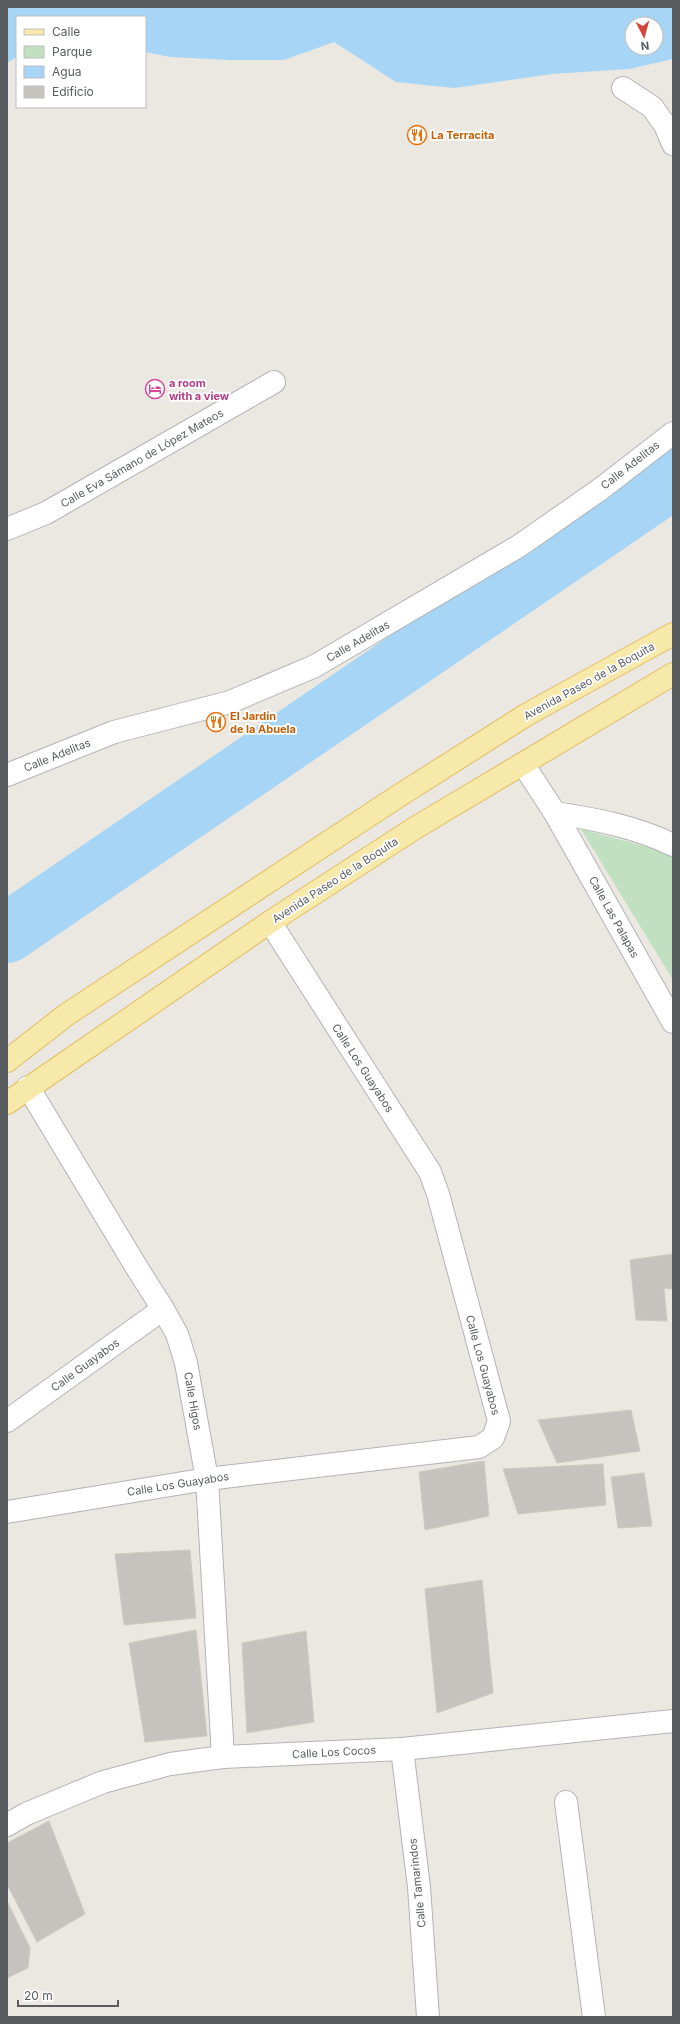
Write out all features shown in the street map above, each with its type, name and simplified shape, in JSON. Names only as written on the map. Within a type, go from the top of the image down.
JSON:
[{"type":"main road","name":"Avenida Paseo de la Boquita","points":[[7,1061],[66,1014],[397,797],[526,715],[673,634]]},
{"type":"main road","name":"Avenida Paseo de la Boquita","points":[[7,1103],[28,1087],[270,922],[415,828],[673,674]]},
{"type":"street","points":[[624,88],[652,107],[665,125],[673,144]]},
{"type":"street","name":"Calle Eva Sámano de López Mateos","points":[[7,529],[46,513],[274,382]]},
{"type":"street","name":"Calle Adelitas","points":[[7,775],[114,732],[230,702],[315,666],[519,546],[602,488],[671,431]]},
{"type":"street","name":"Calle Las Palapas","points":[[523,764],[555,813],[673,1022]]},
{"type":"street","points":[[555,813],[605,821],[662,840],[673,846]]},
{"type":"street","name":"Calle Los Guayabos","points":[[7,1512],[207,1479],[479,1447],[493,1438],[499,1422],[438,1194],[430,1172],[270,922]]},
{"type":"street","name":"Calle Higos","points":[[28,1087],[136,1268],[163,1308],[178,1334],[186,1363],[207,1479],[223,1758]]},
{"type":"street","name":"Calle Guayabos","points":[[7,1421],[163,1308]]},
{"type":"street","name":"Calle Los Cocos","points":[[7,1825],[26,1814],[103,1782],[170,1764],[223,1758],[402,1749],[673,1721]]},
{"type":"street","name":"Calle Tamarindos","points":[[402,1749],[419,1887],[428,2017]]},
{"type":"street","points":[[566,1802],[594,2017]]},
{"type":"green space","points":[[581,829],[673,854],[673,980]]},
{"type":"water","points":[[7,7],[673,7],[673,59],[629,69],[552,74],[454,88],[396,82],[334,42],[284,60],[229,60],[170,57],[146,52],[146,16],[16,16],[16,58],[7,63]]},
{"type":"building","points":[[673,1254],[673,1289],[664,1288],[667,1321],[636,1320],[630,1260]]},
{"type":"building","points":[[631,1410],[640,1451],[557,1463],[538,1420]]},
{"type":"building","points":[[484,1461],[489,1516],[425,1530],[419,1472]]},
{"type":"building","points":[[603,1464],[606,1505],[518,1514],[503,1469]]},
{"type":"building","points":[[644,1473],[652,1526],[618,1528],[611,1477]]},
{"type":"building","points":[[190,1550],[196,1618],[124,1625],[115,1554]]},
{"type":"building","points":[[482,1580],[493,1693],[437,1713],[425,1589]]},
{"type":"building","points":[[196,1630],[207,1736],[145,1742],[129,1643]]},
{"type":"building","points":[[306,1631],[314,1722],[247,1733],[242,1643]]},
{"type":"building","points":[[49,1821],[85,1914],[37,1942],[7,1884],[7,1843]]},
{"type":"building","points":[[7,1901],[30,1948],[28,1968],[7,1978]]},
{"type":"waterway","points":[[7,933],[673,479]]},
{"type":"place","name":"La Terracita","points":[[417,135]]},
{"type":"place","name":"a room with a view","points":[[155,389]]},
{"type":"place","name":"El Jardín de la Abuela","points":[[216,722]]}]
